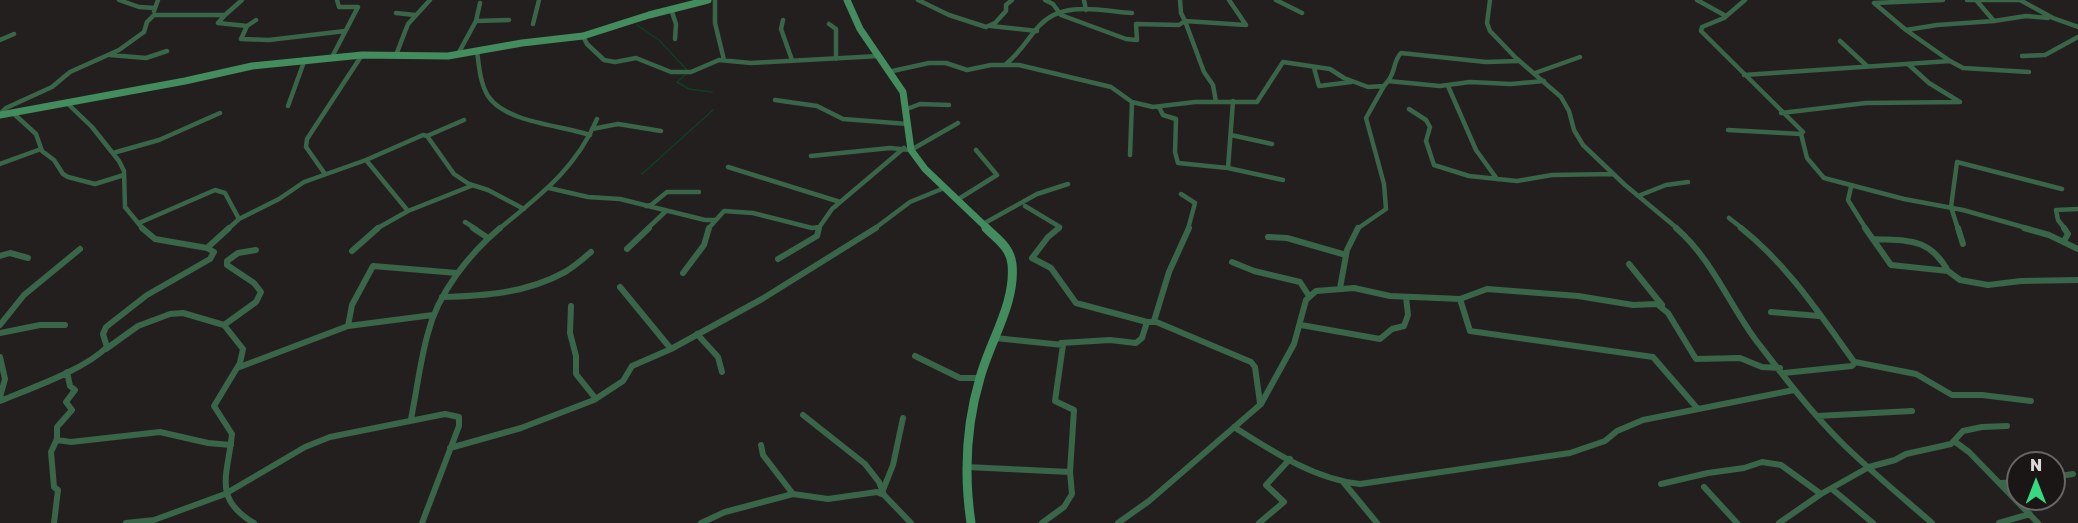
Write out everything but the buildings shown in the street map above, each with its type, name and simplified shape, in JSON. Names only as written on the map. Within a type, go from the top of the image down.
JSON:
[{"type":"street","points":[[119,0],[139,8],[155,8]]},
{"type":"street","points":[[0,115],[6,108],[52,87],[70,72],[108,55],[144,32],[147,22],[154,15],[159,0]]},
{"type":"street","points":[[242,0],[218,23],[247,26]]},
{"type":"street","points":[[332,57],[358,7],[339,6],[337,0]]},
{"type":"street","points":[[396,55],[406,28],[420,7],[430,0]]},
{"type":"street","points":[[533,24],[539,0]]},
{"type":"street","points":[[0,115],[252,66],[362,55],[422,57],[458,54],[522,43],[584,36],[708,0]]},
{"type":"street","points":[[715,0],[715,23],[724,60]]},
{"type":"street","points":[[847,0],[860,29],[903,92],[907,109],[908,149],[925,169],[1008,249],[1012,263],[1010,288],[995,338],[979,378],[968,435],[965,486],[971,523]]},
{"type":"street","points":[[918,0],[982,27],[1037,30]]},
{"type":"street","points":[[991,26],[1006,11],[1005,5],[1012,0]]},
{"type":"street","points":[[1045,0],[1053,4],[1057,12],[1133,40],[1137,40],[1136,24],[1179,25],[1185,21],[1246,25],[1230,0],[1222,0]]},
{"type":"street","points":[[1084,0],[1086,10]]},
{"type":"street","points":[[1180,0],[1181,13],[1204,72],[1213,85],[1216,102]]},
{"type":"street","points":[[1276,0],[1302,13]]},
{"type":"street","points":[[1490,0],[1488,23],[1490,31],[1520,62],[1554,90],[1569,111],[1574,130],[1583,145],[1698,249],[1754,337],[1816,416],[1932,523]]},
{"type":"street","points":[[1697,0],[1726,16]]},
{"type":"street","points":[[1745,0],[1726,16],[1702,27],[1701,31],[1781,113],[1800,128],[1803,132],[1801,134],[1807,158],[1824,178],[1851,187],[1925,204],[1951,207],[2064,241],[2078,249]]},
{"type":"street","points":[[1943,0],[1874,3],[1906,30],[1963,68],[2029,72]]},
{"type":"street","points":[[1967,0],[2020,0],[2053,18],[2078,27]]},
{"type":"street","points":[[1976,0],[1994,21]]},
{"type":"street","points":[[458,54],[476,21],[480,3]]},
{"type":"street","points":[[671,9],[676,24],[675,39]]},
{"type":"street","points":[[1004,64],[1025,48],[1044,22],[1057,12],[1086,10],[1131,13]]},
{"type":"street","points":[[396,13],[415,15]]},
{"type":"street","points":[[154,15],[225,15]]},
{"type":"street","points":[[1906,30],[2026,16],[2053,18]]},
{"type":"street","points":[[256,20],[247,26],[241,39],[269,40],[345,31]]},
{"type":"street","points":[[476,21],[509,20]]},
{"type":"street","points":[[783,20],[781,29],[792,60]]},
{"type":"street","points":[[829,24],[836,28],[836,59]]},
{"type":"street","points":[[0,40],[14,34]]},
{"type":"street","points":[[584,36],[600,57],[610,62],[632,57],[662,70],[686,73],[724,60],[743,63],[879,56]]},
{"type":"street","points":[[2022,56],[2045,56],[2078,37]]},
{"type":"street","points":[[1840,41],[1867,66]]},
{"type":"street","points":[[108,55],[147,59],[167,51]]},
{"type":"street","points":[[477,51],[486,95],[502,111],[518,119],[591,132],[606,124],[626,124],[661,131]]},
{"type":"street","points":[[1340,288],[1346,255],[1360,224],[1372,220],[1386,209],[1384,184],[1366,118],[1369,115],[1369,109],[1394,74],[1397,57],[1401,53],[1486,62],[1520,62]]},
{"type":"street","points":[[325,174],[306,147],[307,139],[362,55]]},
{"type":"street","points":[[1534,73],[1580,57]]},
{"type":"street","points":[[288,106],[305,59]]},
{"type":"street","points":[[1744,75],[1950,61]]},
{"type":"street","points":[[888,72],[928,63],[946,63],[967,70],[1004,64],[1023,65],[1070,79],[1111,87],[1132,102],[1159,107],[1182,103],[1233,101],[1252,103],[1259,100],[1270,78],[1283,62],[1330,69],[1352,82],[1368,87],[1386,84],[1448,86],[1470,82],[1544,81]]},
{"type":"street","points":[[1781,113],[1866,103],[1960,102],[1929,84],[1908,64]]},
{"type":"street","points":[[1314,68],[1319,86],[1352,82]]},
{"type":"street","points":[[1533,82],[1554,90]]},
{"type":"street","points":[[1448,86],[1476,150],[1497,179]]},
{"type":"street","points":[[775,100],[817,106],[843,119],[908,124]]},
{"type":"street","points":[[1228,168],[1233,101]]},
{"type":"street","points":[[1130,155],[1132,102]]},
{"type":"street","points":[[67,103],[92,127],[123,169],[125,207],[146,233],[155,239],[207,248],[214,252],[210,258],[147,295],[106,327],[103,334],[107,345],[105,350]]},
{"type":"street","points":[[907,109],[920,104],[950,105]]},
{"type":"street","points":[[1159,107],[1164,115],[1176,119],[1175,152],[1178,164],[1228,168],[1283,180]]},
{"type":"street","points":[[1409,109],[1426,120],[1430,127],[1426,141],[1434,165],[1469,176],[1517,181],[1552,175],[1613,174]]},
{"type":"street","points":[[13,113],[36,134],[41,149],[54,160],[63,174],[84,183],[95,184],[124,175]]},
{"type":"street","points":[[113,153],[159,140],[219,113]]},
{"type":"street","points":[[411,419],[424,346],[433,315],[442,297],[457,273],[488,238],[549,188],[577,157],[597,118]]},
{"type":"street","points":[[207,248],[239,219],[304,182],[366,160],[464,120]]},
{"type":"street","points":[[778,259],[817,237],[819,227],[832,209],[908,149],[958,123]]},
{"type":"street","points":[[1728,130],[1801,134]]},
{"type":"street","points":[[1231,135],[1272,144]]},
{"type":"street","points":[[427,136],[450,170],[473,185],[488,190],[524,209]]},
{"type":"street","points":[[0,164],[41,149]]},
{"type":"street","points":[[811,156],[908,149]]},
{"type":"street","points":[[957,200],[997,175],[976,150]]},
{"type":"street","points":[[366,160],[408,211]]},
{"type":"street","points":[[1963,244],[1951,207],[1958,162],[2062,189]]},
{"type":"street","points":[[728,167],[840,202]]},
{"type":"street","points":[[1638,196],[1666,185],[1689,182]]},
{"type":"street","points":[[983,224],[1037,194],[1068,184]]},
{"type":"street","points":[[352,252],[357,244],[377,229],[408,211],[473,185]]},
{"type":"street","points":[[1851,187],[1848,200],[1851,207],[1891,265],[1948,271]]},
{"type":"street","points":[[549,188],[588,197],[620,199],[705,220],[716,219]]},
{"type":"street","points":[[450,448],[521,428],[596,399],[623,381],[632,366],[671,349],[798,278],[875,229],[910,202],[944,188]]},
{"type":"street","points":[[139,223],[215,190],[225,193],[239,219]]},
{"type":"street","points":[[645,206],[651,205],[661,193],[699,192]]},
{"type":"street","points":[[1155,322],[1162,290],[1192,221],[1195,203],[1181,194]]},
{"type":"street","points":[[1025,206],[1060,227],[1048,237],[1032,258],[1051,268],[1076,303],[1147,322],[1155,322],[1186,333],[1218,351],[1251,362],[1255,367],[1261,404]]},
{"type":"street","points":[[2064,241],[2068,234],[2058,220],[2056,210],[2078,209]]},
{"type":"street","points":[[683,273],[704,245],[706,233],[722,212],[727,210],[753,213],[812,228],[819,227]]},
{"type":"street","points":[[627,249],[666,211]]},
{"type":"street","points":[[1729,218],[1753,237],[1800,288],[1855,362],[1916,374],[1952,395],[1983,395],[2031,401]]},
{"type":"street","points":[[465,222],[488,238]]},
{"type":"street","points":[[1268,237],[1287,238],[1346,255]]},
{"type":"street","points":[[1873,239],[1927,244],[1942,257],[1948,271],[1960,280],[1988,285],[2021,281],[2078,280]]},
{"type":"street","points":[[0,325],[40,282],[80,249]]},
{"type":"street","points":[[224,325],[256,302],[261,292],[254,283],[227,265],[227,261],[238,253],[256,250]]},
{"type":"street","points":[[442,297],[480,296],[522,290],[570,269],[591,252]]},
{"type":"street","points":[[0,256],[10,253],[28,258]]},
{"type":"street","points":[[1232,262],[1254,271],[1300,282],[1309,296]]},
{"type":"street","points":[[1629,264],[1663,306],[1696,359],[1740,358],[1762,367],[1782,371],[1852,366],[1855,362]]},
{"type":"street","points":[[348,326],[352,305],[373,266],[457,273]]},
{"type":"street","points":[[620,287],[671,349]]},
{"type":"street","points":[[1118,523],[1149,501],[1261,404],[1286,361],[1301,325],[1302,310],[1309,296],[1316,291],[1340,288],[1406,297],[1460,300],[1487,289],[1578,296],[1633,305],[1663,306]]},
{"type":"street","points":[[1301,325],[1380,339],[1392,329],[1404,326],[1408,320],[1409,308],[1406,297]]},
{"type":"street","points":[[1460,300],[1470,331],[1653,357],[1697,408]]},
{"type":"street","points":[[571,306],[570,333],[576,356],[576,374],[596,399]]},
{"type":"street","points":[[1772,312],[1819,316]]},
{"type":"street","points":[[0,399],[67,372],[105,350],[138,326],[170,314],[183,313],[224,325],[243,350],[237,368],[214,406],[231,430],[231,445],[224,483],[225,494],[238,514],[254,523]]},
{"type":"street","points":[[237,368],[348,326],[433,315]]},
{"type":"street","points":[[995,338],[1032,343],[1110,340],[1136,343],[1142,338],[1147,322]]},
{"type":"street","points":[[0,333],[40,325],[65,325]]},
{"type":"street","points":[[697,334],[718,357],[722,372]]},
{"type":"street","points":[[1042,523],[1064,507],[1071,498],[1073,489],[1070,472],[1074,410],[1055,401],[1064,356],[1061,343]]},
{"type":"street","points":[[915,356],[924,357],[936,368],[960,379],[979,378]]},
{"type":"street","points":[[0,357],[5,379],[0,399]]},
{"type":"street","points":[[54,523],[58,490],[54,487],[51,452],[57,440],[57,428],[72,410],[66,402],[75,390],[70,386],[67,372]]},
{"type":"street","points":[[1234,427],[1290,459],[1344,483],[1360,484],[1570,453],[1605,441],[1617,431],[1643,420],[1794,390]]},
{"type":"street","points":[[1816,416],[1912,411]]},
{"type":"street","points":[[126,523],[154,520],[225,494],[315,443],[339,434],[445,414],[459,417],[459,426],[422,523]]},
{"type":"street","points":[[803,416],[865,464],[884,492],[911,523]]},
{"type":"street","points":[[884,492],[893,465],[903,418]]},
{"type":"street","points":[[1779,523],[1821,494],[1869,467],[1895,460],[1906,454],[1951,444],[1963,431],[1982,427],[2007,426]]},
{"type":"street","points":[[57,440],[71,442],[160,432],[208,443],[231,445]]},
{"type":"street","points":[[1954,441],[2001,483],[2038,523]]},
{"type":"street","points":[[761,445],[763,456],[793,494]]},
{"type":"street","points":[[1259,523],[1284,502],[1266,484],[1290,459]]},
{"type":"street","points":[[1661,484],[1708,473],[1744,468],[1762,462],[1781,465],[1821,494]]},
{"type":"street","points":[[965,467],[1070,472]]},
{"type":"street","points":[[2066,475],[2073,474]]},
{"type":"street","points":[[1344,483],[1377,523]]},
{"type":"street","points":[[2001,483],[2006,483]]},
{"type":"street","points":[[1704,487],[1737,523]]},
{"type":"street","points":[[1832,489],[1874,523]]},
{"type":"street","points":[[701,523],[725,512],[793,494],[828,499],[884,492]]},
{"type":"street","points":[[1999,523],[2030,514]]},
{"type":"waterway","points":[[637,25],[659,40],[687,70]]},
{"type":"waterway","points":[[686,74],[677,82],[689,89],[712,92]]},
{"type":"waterway","points":[[642,174],[713,110]]}]
